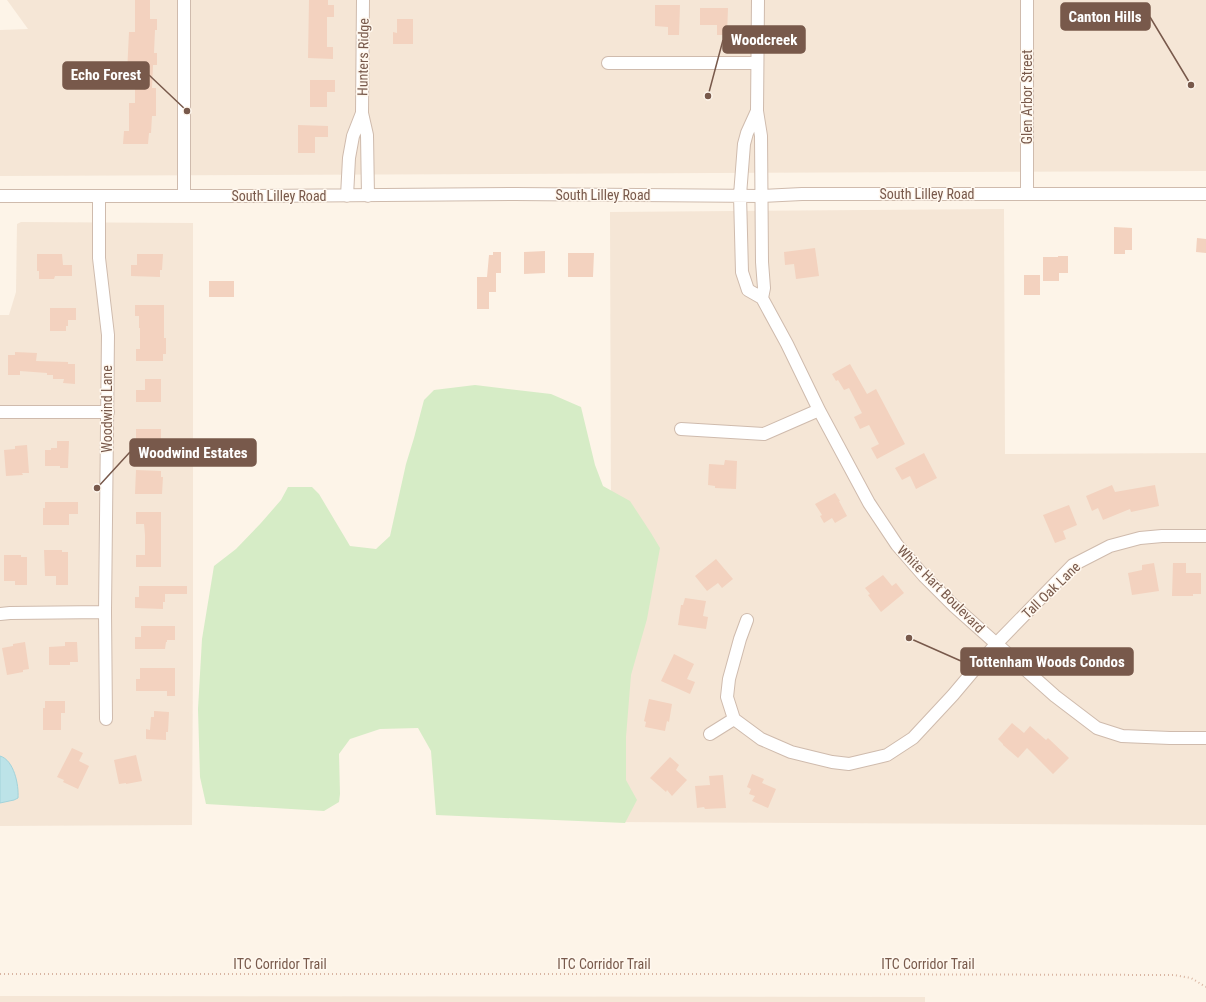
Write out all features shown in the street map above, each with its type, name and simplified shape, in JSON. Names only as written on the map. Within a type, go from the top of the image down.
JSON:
[{"type":"street","points":[[184,0],[184,196]]},
{"type":"street","name":"Hunters Ridge","points":[[363,0],[362,113],[367,135],[368,196]]},
{"type":"street","points":[[758,0],[757,111],[761,136],[762,262],[764,288],[762,298]]},
{"type":"street","name":"Glen Arbor Street","points":[[1027,0],[1027,194]]},
{"type":"street","points":[[608,63],[758,63]]},
{"type":"street","name":"White Hart Boulevard","points":[[757,111],[747,133],[744,144],[740,195],[742,272],[748,290],[762,298],[787,344],[819,410],[869,503],[897,545],[924,576],[954,606],[1055,696],[1097,728],[1122,736],[1206,738]]},
{"type":"street","name":"Hunters Ridge","points":[[347,196],[348,158],[353,136],[362,113]]},
{"type":"street","name":"South Lilley Road","points":[[0,196],[368,196],[515,194],[761,196],[802,194],[1206,194]]},
{"type":"street","name":"Woodwind Lane","points":[[100,196],[99,258],[108,335],[105,612],[106,719]]},
{"type":"street","points":[[681,429],[764,434],[819,410]]},
{"type":"street","points":[[0,412],[108,412]]},
{"type":"street","name":"Tall Oak Lane","points":[[734,719],[761,739],[791,752],[825,760],[849,764],[888,755],[913,738],[953,695],[996,644],[1073,565],[1110,546],[1140,538],[1162,536],[1206,536]]},
{"type":"street","points":[[0,614],[105,612]]},
{"type":"street","points":[[710,734],[734,719],[727,697],[729,679],[747,620]]},
{"type":"path","name":"ITC Corridor Trail","points":[[0,974],[1166,975],[1191,978],[1206,987]]},
{"type":"shaded area","points":[[7,0],[1206,0],[1206,171],[0,176],[0,30],[28,29]]},
{"type":"shaded area","points":[[1004,209],[1005,454],[1206,453],[1206,825],[612,822],[610,212]]},
{"type":"shaded area","points":[[21,222],[193,223],[192,825],[0,826],[0,315],[9,315],[16,292],[17,224]]},
{"type":"shaded area","points":[[0,996],[925,997],[925,1002],[0,1002]]},
{"type":"green space","points":[[475,385],[551,394],[581,407],[595,465],[603,486],[630,501],[660,548],[647,619],[631,675],[626,737],[626,780],[637,800],[625,823],[436,815],[431,751],[418,728],[380,729],[350,739],[339,754],[339,802],[324,811],[206,804],[200,777],[198,709],[202,639],[214,566],[236,549],[261,523],[281,500],[288,487],[312,487],[319,494],[350,546],[376,549],[390,536],[406,464],[424,400],[434,390]]},
{"type":"water","points":[[0,756],[9,762],[15,774],[18,798],[0,803]]},
{"type":"building","points":[[135,0],[150,0],[150,19],[157,19],[154,53],[157,53],[157,65],[153,65],[152,88],[156,88],[156,116],[152,116],[151,133],[149,133],[148,144],[123,144],[124,131],[129,131],[129,103],[135,103],[135,82],[133,82],[133,78],[131,78],[131,73],[127,73],[129,32],[135,32]]},
{"type":"building","points":[[309,0],[328,0],[328,5],[334,5],[334,17],[327,17],[327,47],[333,47],[333,59],[308,58]]},
{"type":"building","points":[[655,5],[680,5],[679,35],[668,35],[668,27],[655,26]]},
{"type":"building","points":[[700,8],[728,8],[727,35],[717,35],[717,25],[700,25]]},
{"type":"building","points":[[397,19],[413,19],[413,44],[393,44],[393,32],[397,33]]},
{"type":"building","points":[[310,80],[335,80],[335,92],[327,92],[327,107],[310,107]]},
{"type":"building","points":[[298,125],[328,126],[328,137],[315,137],[315,153],[298,153]]},
{"type":"building","points":[[1114,227],[1132,228],[1132,250],[1125,250],[1125,254],[1114,254]]},
{"type":"building","points":[[1197,238],[1206,239],[1206,253],[1196,252]]},
{"type":"building","points":[[815,248],[819,276],[796,279],[794,264],[785,265],[784,252]]},
{"type":"building","points":[[545,251],[545,273],[524,274],[524,252]]},
{"type":"building","points":[[493,252],[501,252],[501,273],[496,273],[496,292],[489,292],[489,309],[477,309],[477,277],[487,277],[489,255],[493,255]]},
{"type":"building","points":[[568,253],[594,253],[593,277],[568,277]]},
{"type":"building","points":[[37,254],[62,254],[63,265],[72,265],[72,276],[55,276],[54,279],[39,279],[39,271],[37,271]]},
{"type":"building","points":[[137,254],[163,254],[160,277],[131,276],[131,265],[137,265]]},
{"type":"building","points":[[1068,256],[1068,273],[1059,273],[1059,281],[1043,281],[1043,257]]},
{"type":"building","points":[[1024,275],[1040,275],[1040,295],[1024,295]]},
{"type":"building","points":[[209,281],[234,281],[234,297],[209,297]]},
{"type":"building","points":[[135,305],[164,305],[164,338],[166,338],[166,354],[163,354],[163,361],[136,361],[136,349],[140,349],[140,328],[139,316],[135,316]]},
{"type":"building","points":[[50,308],[76,308],[76,320],[68,320],[66,331],[50,331]]},
{"type":"building","points":[[15,352],[37,353],[36,361],[68,362],[68,364],[75,364],[75,384],[63,383],[64,379],[53,379],[53,375],[47,375],[47,373],[20,371],[20,375],[8,375],[8,355],[15,355]]},
{"type":"building","points":[[850,364],[867,394],[876,389],[905,444],[877,459],[871,448],[879,444],[869,425],[860,429],[854,417],[862,413],[849,388],[844,390],[832,374]]},
{"type":"building","points":[[145,379],[161,379],[161,402],[136,402],[136,390],[145,390]]},
{"type":"building","points":[[136,429],[161,429],[161,452],[145,452],[145,441],[136,441]]},
{"type":"building","points":[[57,441],[69,441],[68,468],[60,468],[60,466],[45,466],[45,450],[57,448]]},
{"type":"building","points":[[27,445],[29,473],[22,473],[23,475],[6,476],[4,450],[15,449],[15,446]]},
{"type":"building","points":[[924,453],[937,478],[916,489],[910,476],[902,480],[895,468]]},
{"type":"building","points":[[725,460],[737,461],[736,489],[715,488],[715,486],[708,485],[709,464],[724,465]]},
{"type":"building","points":[[136,470],[161,471],[161,477],[163,477],[162,494],[135,494]]},
{"type":"building","points":[[1112,485],[1115,492],[1155,485],[1159,506],[1131,512],[1130,509],[1103,520],[1098,508],[1092,511],[1086,496]]},
{"type":"building","points":[[835,493],[847,516],[835,523],[832,518],[824,523],[820,516],[822,515],[815,504]]},
{"type":"building","points":[[45,502],[78,502],[78,514],[69,514],[69,525],[43,525],[43,508],[45,508]]},
{"type":"building","points":[[1069,505],[1077,525],[1063,531],[1066,539],[1055,543],[1043,515]]},
{"type":"building","points":[[136,512],[161,512],[161,567],[136,567],[136,555],[145,555],[145,535],[144,524],[136,524]]},
{"type":"building","points":[[44,550],[62,550],[62,552],[68,552],[68,585],[56,585],[56,576],[45,576]]},
{"type":"building","points":[[4,555],[21,555],[21,557],[27,557],[27,585],[15,585],[15,581],[4,581]]},
{"type":"building","points":[[716,559],[733,579],[722,588],[718,583],[707,591],[695,576]]},
{"type":"building","points":[[1154,563],[1159,591],[1132,595],[1128,573],[1142,570],[1142,565]]},
{"type":"building","points":[[1173,563],[1186,563],[1186,573],[1201,573],[1201,594],[1193,594],[1193,596],[1172,596]]},
{"type":"building","points":[[883,575],[892,586],[896,583],[904,593],[881,612],[868,595],[870,594],[865,588]]},
{"type":"building","points":[[139,586],[187,586],[187,594],[165,594],[163,609],[135,608],[135,597],[139,597]]},
{"type":"building","points":[[685,598],[706,601],[703,616],[708,617],[706,629],[678,625],[681,605],[683,605]]},
{"type":"building","points":[[141,626],[175,626],[175,640],[167,640],[165,649],[135,649],[135,637],[141,637]]},
{"type":"building","points":[[25,642],[29,669],[23,670],[23,672],[7,675],[2,648]]},
{"type":"building","points":[[65,642],[77,642],[78,662],[70,662],[70,665],[49,665],[49,647],[65,646]]},
{"type":"building","points":[[674,654],[694,664],[687,679],[695,682],[690,694],[661,681]]},
{"type":"building","points":[[140,668],[175,668],[175,696],[167,696],[167,691],[136,691],[136,679],[140,679]]},
{"type":"building","points":[[649,699],[672,704],[669,722],[667,721],[665,731],[645,727],[646,722],[644,721]]},
{"type":"building","points":[[45,701],[65,701],[65,713],[61,713],[61,730],[43,730],[43,708],[45,708]]},
{"type":"building","points":[[154,711],[169,712],[166,740],[146,739],[146,729],[150,730],[151,717],[154,717]]},
{"type":"building","points":[[1012,723],[1024,733],[1030,726],[1046,740],[1048,738],[1069,758],[1053,774],[1027,748],[1018,758],[998,739]]},
{"type":"building","points":[[72,748],[83,753],[79,761],[89,766],[78,789],[63,782],[64,780],[57,777]]},
{"type":"building","points":[[136,755],[142,781],[119,784],[114,760]]},
{"type":"building","points":[[670,757],[679,765],[676,770],[687,780],[672,796],[667,790],[666,792],[650,778]]},
{"type":"building","points":[[752,774],[764,779],[762,783],[776,789],[768,808],[752,801],[755,796],[749,794],[751,789],[747,787]]},
{"type":"building","points":[[723,775],[726,808],[697,808],[695,786],[710,785],[709,776]]},
{"type":"place","name":"Canton Hills","points":[[1191,85]]},
{"type":"place","name":"Woodcreek","points":[[708,96]]},
{"type":"place","name":"Echo Forest","points":[[187,111]]},
{"type":"place","name":"Woodwind Estates","points":[[97,488]]},
{"type":"place","name":"Tottenham Woods Condos","points":[[909,638]]}]
